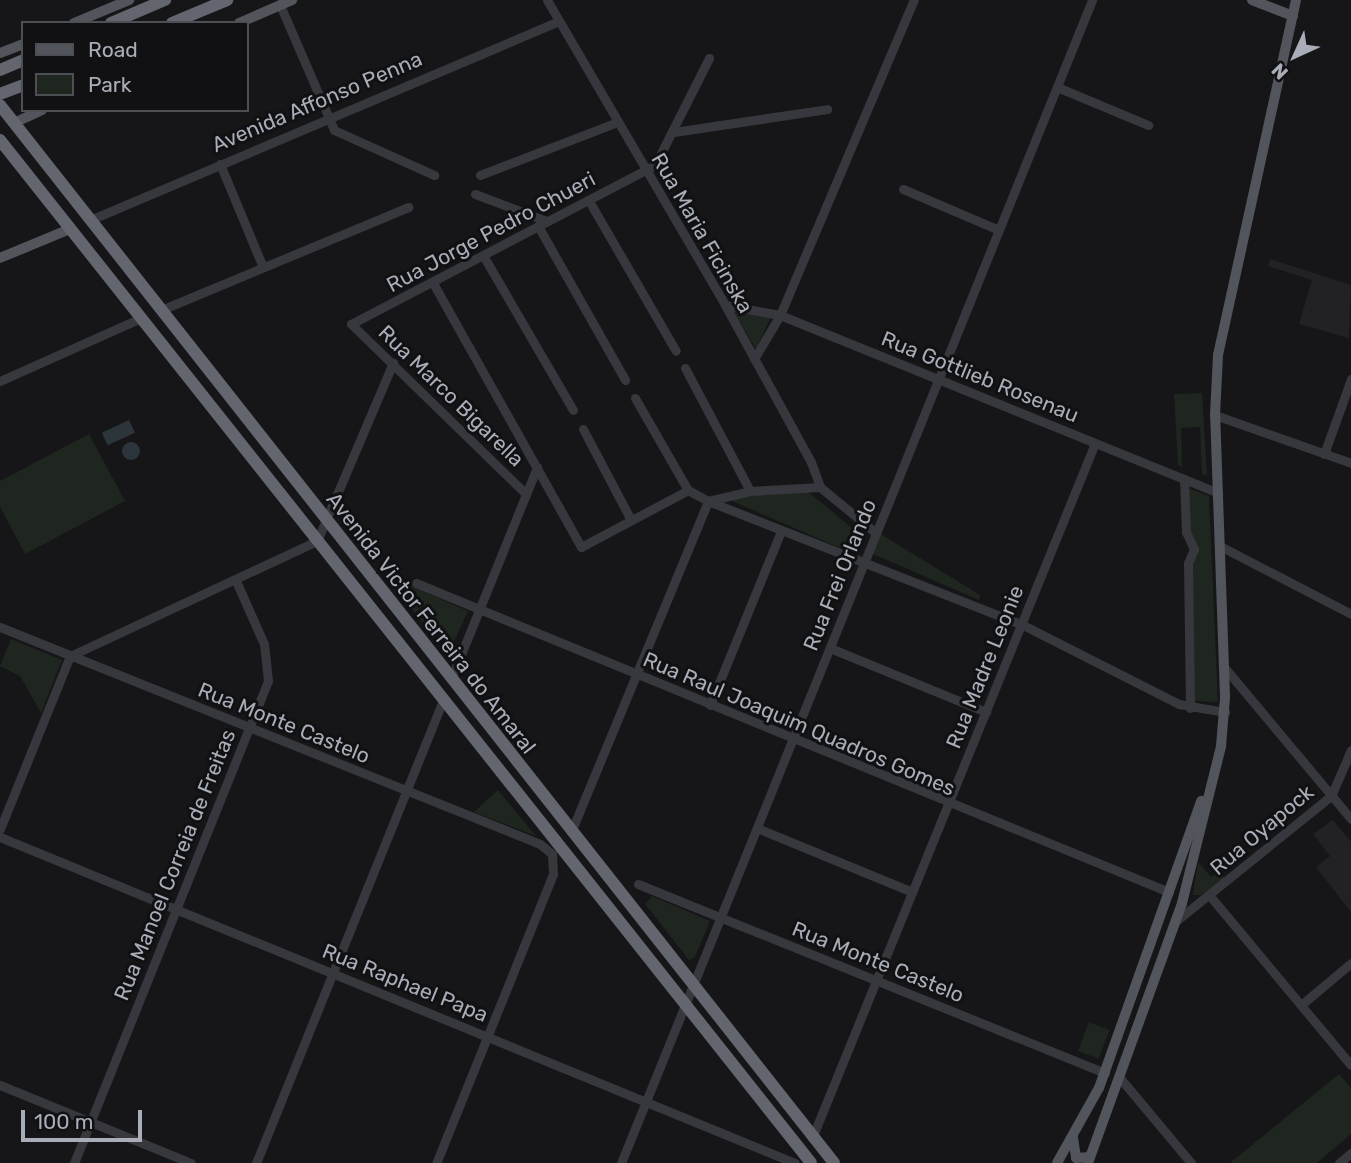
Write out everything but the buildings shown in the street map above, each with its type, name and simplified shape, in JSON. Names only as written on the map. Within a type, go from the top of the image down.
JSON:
[{"type":"highway","points":[[116,21],[165,0]]},
{"type":"highway","points":[[177,21],[227,0]]},
{"type":"highway","points":[[0,70],[21,61]]},
{"type":"highway","points":[[0,94],[21,86]]},
{"type":"highway","name":"Avenida Victor Ferreira do Amaral","points":[[0,106],[812,1139],[834,1163]]},
{"type":"highway","name":"Avenida Victor Ferreira do Amaral","points":[[0,140],[811,1163]]},
{"type":"main road","points":[[79,21],[129,0]]},
{"type":"main road","points":[[244,21],[292,0]]},
{"type":"main road","points":[[1252,0],[1293,16]]},
{"type":"main road","points":[[1073,1136],[1076,1158],[1089,1160],[1176,921],[1214,776],[1225,712],[1215,415],[1223,322],[1297,0]]},
{"type":"main road","points":[[0,53],[21,45]]},
{"type":"main road","points":[[14,123],[38,112]]},
{"type":"main road","points":[[0,258],[70,229]]},
{"type":"main road","points":[[1057,1163],[1105,1073],[1169,892],[1214,776]]},
{"type":"street","name":"Rua Maria Ficinska","points":[[547,0],[725,305],[811,462],[820,487]]},
{"type":"street","points":[[754,359],[780,315],[914,0]]},
{"type":"street","name":"Rua Frei Orlando","points":[[621,1163],[1092,0]]},
{"type":"street","points":[[280,5],[326,119],[342,135],[434,175]]},
{"type":"street","name":"Avenida Affonso Penna","points":[[90,220],[559,21]]},
{"type":"street","points":[[646,170],[660,159],[709,58]]},
{"type":"street","points":[[1057,88],[1148,125]]},
{"type":"street","points":[[674,132],[827,109]]},
{"type":"street","points":[[480,175],[617,122]]},
{"type":"street","points":[[219,164],[262,265]]},
{"type":"street","name":"Rua Jorge Pedro Chueri","points":[[351,324],[484,257],[646,170]]},
{"type":"street","points":[[903,189],[999,230]]},
{"type":"street","points":[[475,194],[547,221]]},
{"type":"street","points":[[589,201],[676,351]]},
{"type":"street","points":[[161,310],[262,265],[408,207]]},
{"type":"street","points":[[538,226],[625,380]]},
{"type":"street","points":[[484,257],[573,410]]},
{"type":"street","points":[[433,283],[581,547],[688,490]]},
{"type":"street","name":"Rua Gottlieb Rosenau","points":[[725,305],[780,315],[1218,493]]},
{"type":"street","points":[[0,381],[141,318]]},
{"type":"street","name":"Rua Marco Bigarella","points":[[351,324],[526,494]]},
{"type":"street","points":[[0,829],[70,656],[317,541],[393,363]]},
{"type":"street","points":[[685,369],[750,491]]},
{"type":"street","points":[[1324,454],[1351,379]]},
{"type":"street","points":[[635,398],[688,490],[708,501],[1021,624],[1190,708],[1225,712]]},
{"type":"street","points":[[1215,415],[1351,463]]},
{"type":"street","points":[[583,429],[631,520]]},
{"type":"street","name":"Rua Madre Leonie","points":[[812,1139],[1095,443]]},
{"type":"street","points":[[451,680],[537,467]]},
{"type":"street","points":[[1184,479],[1186,532],[1194,549],[1188,563],[1190,708]]},
{"type":"street","points":[[708,501],[750,491],[820,487],[876,533]]},
{"type":"street","points":[[571,832],[708,501]]},
{"type":"street","points":[[710,705],[781,531]]},
{"type":"street","points":[[1220,546],[1351,614]]},
{"type":"street","name":"Rua Manoel Correia de Freitas","points":[[74,1163],[268,681],[268,658],[235,579]]},
{"type":"street","name":"Rua Raul Joaquim Quadros Gomes","points":[[416,583],[948,804],[1169,892]]},
{"type":"street","name":"Rua Monte Castelo","points":[[0,627],[540,844],[552,854],[553,874],[488,1035]]},
{"type":"street","points":[[830,648],[985,712]]},
{"type":"street","points":[[1224,667],[1351,819]]},
{"type":"street","points":[[256,1163],[443,700]]},
{"type":"street","name":"Rua Oyapock","points":[[1176,921],[1331,796],[1348,767],[1351,750]]},
{"type":"street","points":[[757,828],[912,892]]},
{"type":"street","name":"Rua Raphael Papa","points":[[0,837],[783,1155],[795,1163]]},
{"type":"street","name":"Rua Monte Castelo","points":[[638,884],[1105,1073]]},
{"type":"street","points":[[1210,896],[1351,1065]]},
{"type":"street","points":[[1301,1005],[1351,963]]},
{"type":"street","points":[[436,1163],[488,1035]]},
{"type":"street","points":[[1120,1078],[1191,1163]]},
{"type":"street","points":[[0,1085],[191,1163]]},
{"type":"street","points":[[783,1155],[791,1148],[790,1139]]},
{"type":"street","points":[[1339,1163],[1351,1153]]},
{"type":"shaded area","points":[[1270,259],[1351,285],[1349,338],[1299,324],[1312,280],[1268,266]]},
{"type":"shaded area","points":[[129,420],[135,433],[108,445],[102,433]]},
{"type":"shaded area","points":[[127,442],[135,442],[140,451],[138,458],[127,460],[122,455],[122,447]]},
{"type":"shaded area","points":[[1333,820],[1351,842],[1351,912],[1316,867],[1330,856],[1313,834]]},
{"type":"green space","points":[[734,312],[771,317],[756,349]]},
{"type":"green space","points":[[1202,393],[1207,476],[1202,474],[1200,427],[1181,428],[1182,467],[1178,465],[1174,394]]},
{"type":"green space","points":[[89,434],[125,501],[25,554],[0,507],[0,481]]},
{"type":"green space","points":[[1188,488],[1209,496],[1218,702],[1194,701],[1192,564],[1198,550],[1190,533]]},
{"type":"green space","points":[[807,491],[863,537],[856,555],[732,501],[732,496]]},
{"type":"green space","points":[[879,533],[980,595],[979,600],[871,553]]},
{"type":"green space","points":[[397,580],[468,611],[448,655],[395,587]]},
{"type":"green space","points":[[11,639],[62,660],[41,713],[20,676],[0,666]]},
{"type":"green space","points":[[498,790],[536,836],[474,812]]},
{"type":"green space","points":[[1198,862],[1211,877],[1220,872],[1225,878],[1204,895],[1193,895]]},
{"type":"green space","points":[[652,896],[710,921],[695,957],[689,960],[645,904]]},
{"type":"green space","points":[[1089,1022],[1110,1030],[1098,1059],[1078,1051]]},
{"type":"green space","points":[[1339,1074],[1351,1088],[1351,1134],[1317,1163],[1230,1163]]}]
